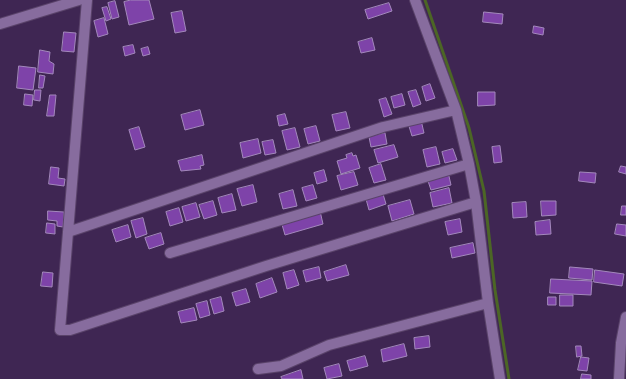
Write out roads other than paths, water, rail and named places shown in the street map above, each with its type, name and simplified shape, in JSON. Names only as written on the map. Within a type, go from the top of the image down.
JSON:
[{"type":"street","points":[[0,24],[79,0]]},
{"type":"street","points":[[87,0],[60,330],[70,330],[266,266],[476,202]]},
{"type":"street","points":[[415,0],[456,110],[469,164],[476,202],[488,303],[500,379]]},
{"type":"street","points":[[68,232],[383,127],[456,110]]},
{"type":"street","points":[[170,254],[469,164]]},
{"type":"street","points":[[258,369],[281,366],[329,345],[488,303]]},
{"type":"street","points":[[618,379],[621,343],[626,317]]},
{"type":"waterway","points":[[425,0],[469,128],[484,191],[495,290],[509,379]]}]
